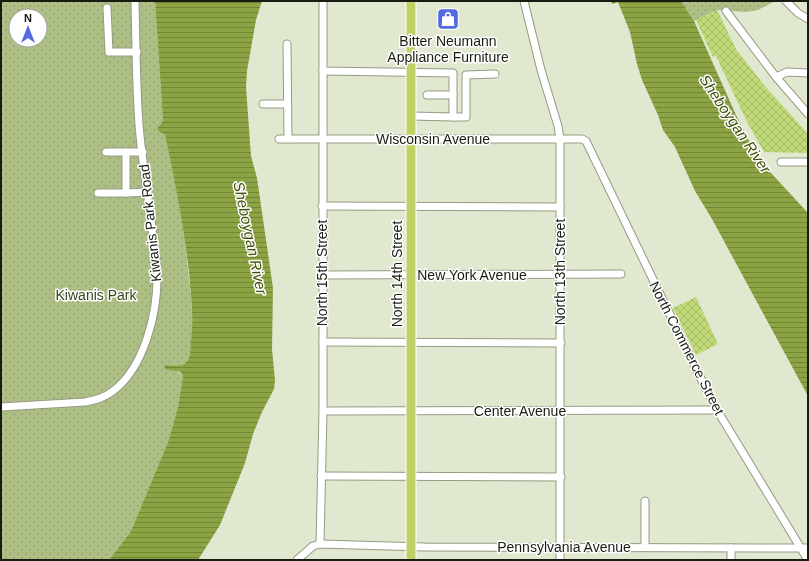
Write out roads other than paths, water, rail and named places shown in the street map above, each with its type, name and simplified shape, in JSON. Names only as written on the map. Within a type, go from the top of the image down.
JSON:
[{"type":"main road","name":"North 14th Street","points":[[411,1],[411,560]]},
{"type":"street","name":"Kiwanis Park Road","points":[[1,407],[85,402],[98,399],[113,392],[130,374],[142,353],[154,308],[157,287],[157,272],[139,125],[135,1]]},
{"type":"street","name":"North 15th Street","points":[[320,544],[323,411],[323,1]]},
{"type":"street","name":"North 13th Street","points":[[524,1],[541,70],[558,126],[560,139],[560,560]]},
{"type":"street","points":[[786,1],[798,13],[808,19]]},
{"type":"street","points":[[107,8],[109,52],[137,52]]},
{"type":"street","points":[[726,11],[776,77],[808,114]]},
{"type":"street","points":[[287,44],[288,139]]},
{"type":"street","points":[[323,71],[453,73],[453,117]]},
{"type":"street","points":[[776,77],[787,72],[808,73]]},
{"type":"street","points":[[411,116],[466,117],[466,75],[495,74]]},
{"type":"street","points":[[427,94],[453,95]]},
{"type":"street","points":[[263,104],[287,104]]},
{"type":"street","name":"Wisconsin Avenue","points":[[279,139],[582,139],[586,141]]},
{"type":"street","name":"North Commerce Street","points":[[586,141],[690,358],[717,410],[804,548],[808,560]]},
{"type":"street","points":[[106,152],[143,152]]},
{"type":"street","points":[[126,152],[126,193]]},
{"type":"street","points":[[781,162],[808,162]]},
{"type":"street","points":[[98,193],[148,192]]},
{"type":"street","points":[[322,206],[560,207]]},
{"type":"street","name":"New York Avenue","points":[[322,275],[621,274]]},
{"type":"street","points":[[323,342],[560,343]]},
{"type":"street","name":"Center Avenue","points":[[323,411],[717,410]]},
{"type":"street","points":[[321,476],[560,477]]},
{"type":"street","points":[[644,501],[645,547]]},
{"type":"street","points":[[297,560],[313,546],[320,544]]},
{"type":"street","name":"Pennsylvania Avenue","points":[[320,544],[411,547],[804,548]]},
{"type":"street","points":[[731,548],[731,560]]},
{"type":"water","name":"Sheboygan River","points":[[155,1],[262,1],[256,20],[247,71],[246,87],[251,156],[257,178],[273,288],[272,349],[275,380],[274,389],[253,434],[245,463],[220,525],[198,560],[109,560],[131,531],[168,442],[178,407],[183,376],[180,372],[165,369],[164,365],[180,365],[187,361],[190,354],[192,332],[191,290],[182,221],[165,135],[157,129],[163,121]]},
{"type":"water","name":"Sheboygan River","points":[[611,1],[681,1],[694,21],[736,115],[758,159],[808,213],[808,396],[712,219],[695,191],[675,147],[663,130],[642,80],[630,32],[618,2],[612,4]]},
{"type":"place","name":"Bitter Neumann Appliance Furniture","points":[[448,19]]},
{"type":"park label","name":"Kiwanis Park","points":[[96,295]]}]
